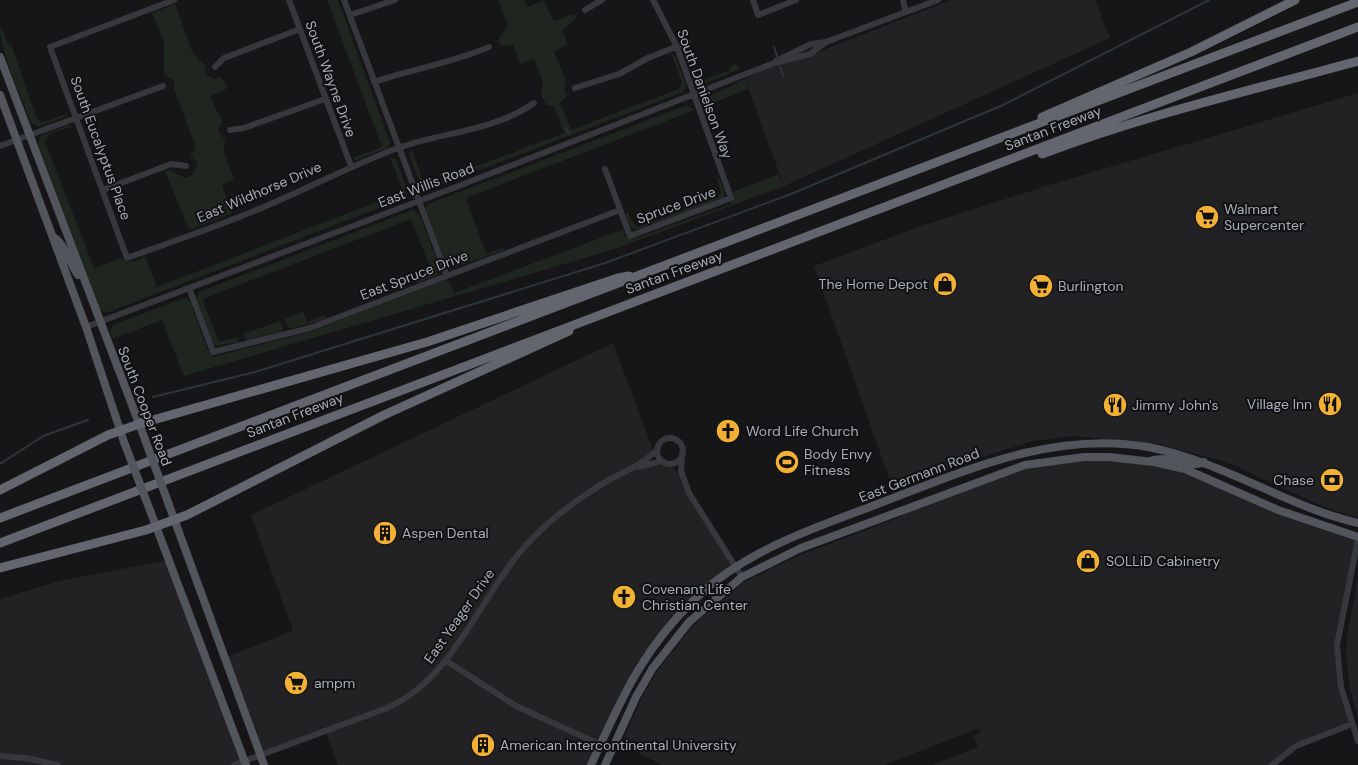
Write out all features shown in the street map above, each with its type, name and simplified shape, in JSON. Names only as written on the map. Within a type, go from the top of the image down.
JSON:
[{"type":"highway","points":[[1002,138],[1034,120],[1191,52],[1295,0]]},
{"type":"highway","name":"Santan Freeway","points":[[0,518],[647,274],[1358,2]]},
{"type":"highway","name":"Santan Freeway","points":[[0,543],[1358,27]]},
{"type":"highway","points":[[944,184],[970,181],[1146,118],[1244,90],[1358,61]]},
{"type":"highway","points":[[0,490],[120,431],[139,424],[427,342],[618,278],[647,274]]},
{"type":"highway","points":[[0,568],[156,526],[175,519],[384,415],[562,335],[588,319]]},
{"type":"main road","name":"South Cooper Road","points":[[0,56],[175,519],[251,760]]},
{"type":"main road","name":"South Cooper Road","points":[[0,95],[86,327],[120,431],[156,526],[251,760],[264,765]]},
{"type":"main road","points":[[53,237],[60,241],[70,265],[84,282]]},
{"type":"main road","name":"East Germann Road","points":[[591,765],[631,681],[654,643],[698,597],[734,566],[801,534],[972,468],[1026,452],[1060,446],[1109,444],[1149,448],[1204,462],[1317,511],[1358,523]]},
{"type":"main road","name":"East Germann Road","points":[[605,765],[636,697],[652,669],[689,622],[742,577],[801,548],[1025,465],[1084,457],[1150,461],[1185,469],[1278,510],[1358,538]]},
{"type":"main road","points":[[1150,461],[1160,457],[1195,465],[1204,462]]},
{"type":"street","points":[[157,3],[174,0]]},
{"type":"street","name":"South Wayne Drive","points":[[289,0],[351,166]]},
{"type":"street","points":[[344,0],[447,276]]},
{"type":"street","points":[[350,15],[395,0]]},
{"type":"street","points":[[585,10],[602,0]]},
{"type":"street","name":"South Danielson Way","points":[[653,0],[677,46],[731,198]]},
{"type":"street","points":[[753,0],[758,15],[796,0]]},
{"type":"street","points":[[904,0],[906,12]]},
{"type":"street","name":"East Willis Road","points":[[86,327],[694,95],[774,63],[806,46],[826,42],[938,0]]},
{"type":"street","name":"South Eucalyptus Place","points":[[127,258],[50,47],[157,3]]},
{"type":"street","points":[[215,67],[224,58],[300,29]]},
{"type":"street","points":[[575,88],[620,74],[648,58],[688,42]]},
{"type":"street","points":[[374,82],[406,71],[469,56],[489,48]]},
{"type":"street","points":[[0,146],[163,86]]},
{"type":"street","points":[[230,130],[244,128],[325,99]]},
{"type":"street","name":"East Wildhorse Drive","points":[[127,258],[272,203],[351,166],[430,138],[480,127],[521,112],[534,103]]},
{"type":"street","points":[[103,190],[171,164],[186,166]]},
{"type":"street","points":[[605,169],[620,210]]},
{"type":"street","name":"Spruce Drive","points":[[620,210],[630,236],[731,198]]},
{"type":"street","name":"East Spruce Drive","points":[[189,288],[213,352],[310,328],[620,210]]},
{"type":"street","points":[[682,477],[682,445],[672,438],[663,440],[657,450],[662,461],[670,464],[682,477],[698,509],[742,577]]},
{"type":"street","name":"East Yeager Drive","points":[[638,467],[657,450]]},
{"type":"street","points":[[670,464],[678,461],[682,454]]},
{"type":"street","name":"East Yeager Drive","points":[[234,765],[401,702],[428,680],[445,660],[507,568],[529,541],[577,500],[601,485],[638,467],[662,461]]},
{"type":"street","points":[[1358,538],[1337,645],[1341,687],[1358,741]]},
{"type":"street","points":[[445,660],[516,706],[612,750]]},
{"type":"street","points":[[1272,765],[1296,746],[1352,724]]},
{"type":"street","points":[[0,756],[26,758],[58,765]]},
{"type":"shaded area","points":[[327,0],[338,0],[390,143],[387,148],[356,160],[353,158],[382,147]]},
{"type":"shaded area","points":[[498,0],[524,0],[528,7],[543,0],[554,21],[574,14],[577,18],[562,30],[568,44],[554,52],[566,81],[564,90],[567,96],[560,103],[571,130],[679,89],[682,83],[672,54],[676,57],[686,86],[683,92],[428,190],[421,187],[409,154],[412,149],[423,182],[429,184],[528,147],[527,145],[532,145],[564,133],[554,106],[546,105],[541,94],[543,82],[534,59],[520,64],[513,45],[501,46],[498,40],[508,26]]},
{"type":"shaded area","points":[[951,0],[1095,0],[1110,38],[784,186],[745,79],[767,68],[816,53]]},
{"type":"shaded area","points":[[175,4],[193,54],[204,64],[206,74],[214,79],[221,77],[228,88],[210,96],[222,121],[218,131],[225,140],[224,153],[234,179],[222,185],[232,214],[189,230],[165,171],[170,170],[185,178],[191,176],[197,167],[197,163],[190,155],[196,148],[174,89],[174,81],[164,74],[164,42],[152,13]]},
{"type":"shaded area","points":[[0,24],[8,45],[11,44],[37,119],[43,122],[69,113],[67,116],[38,127],[31,123],[7,61]]},
{"type":"shaded area","points":[[687,57],[694,78],[703,80],[730,70],[729,67],[736,64],[740,69],[701,85],[694,83],[685,60]]},
{"type":"shaded area","points":[[745,79],[748,89],[701,108],[702,100]]},
{"type":"shaded area","points":[[1358,93],[1358,517],[1322,506],[1229,463],[1159,444],[1074,436],[1033,441],[945,469],[910,483],[894,492],[814,266],[921,226],[1046,186]]},
{"type":"shaded area","points":[[687,105],[695,110],[466,198],[486,254],[504,247],[504,250],[450,269],[447,268],[425,211],[428,204]]},
{"type":"shaded area","points":[[69,125],[73,126],[49,134],[45,142],[94,268],[121,258],[133,262],[145,256],[157,287],[400,193],[402,188],[390,157],[396,159],[408,193],[405,198],[106,313],[99,309],[38,144],[40,136]]},
{"type":"shaded area","points":[[778,174],[784,186],[615,249],[184,376],[162,320],[112,339],[110,332],[113,325],[184,298],[190,301],[207,349],[214,357],[312,331],[448,279],[454,293],[624,229],[625,237],[636,238],[731,204],[734,198],[733,192]]},
{"type":"shaded area","points":[[716,177],[719,178],[725,194],[724,198],[637,230],[631,228],[626,215],[627,211],[632,222],[638,227],[718,197],[721,191]]},
{"type":"shaded area","points":[[412,210],[419,214],[441,271],[438,275],[417,283],[414,281],[433,274],[411,219],[205,298],[203,301],[219,342],[238,337],[239,342],[214,346],[196,299],[199,292]]},
{"type":"shaded area","points":[[303,311],[307,322],[325,315],[325,319],[289,329],[285,319]]},
{"type":"shaded area","points":[[280,321],[283,331],[246,340],[243,334]]},
{"type":"shaded area","points":[[613,343],[654,453],[642,462],[662,461],[669,464],[682,477],[734,566],[714,583],[651,648],[591,765],[338,765],[325,731],[260,755],[224,658],[293,631],[251,515]]},
{"type":"shaded area","points":[[1084,457],[1154,462],[1358,537],[1337,658],[1352,724],[1306,741],[1272,765],[932,765],[978,747],[973,736],[981,733],[979,728],[884,765],[662,765],[621,744],[642,697],[658,670],[693,625],[744,582],[800,555],[903,516],[901,510],[1001,472]]},
{"type":"shaded area","points":[[169,560],[246,765],[0,765],[0,599],[59,581]]},
{"type":"shaded area","points":[[1358,579],[1358,717],[1350,690],[1346,655],[1347,635]]},
{"type":"waterway","points":[[153,397],[255,372],[605,263],[791,194],[1003,105],[1209,0]]},
{"type":"waterway","points":[[774,47],[777,56]]},
{"type":"waterway","points":[[780,67],[783,76]]},
{"type":"waterway","points":[[566,128],[568,133]]},
{"type":"waterway","points":[[0,464],[43,436],[88,420]]},
{"type":"place","name":"Walmart Supercenter","points":[[1207,217]]},
{"type":"place","name":"The Home Depot","points":[[945,284]]},
{"type":"place","name":"Burlington","points":[[1041,286]]},
{"type":"place","name":"Village Inn","points":[[1330,404]]},
{"type":"place","name":"Jimmy John's","points":[[1115,405]]},
{"type":"place","name":"Word Life Church","points":[[728,431]]},
{"type":"place","name":"Body Envy Fitness","points":[[787,462]]},
{"type":"place","name":"Chase","points":[[1332,480]]},
{"type":"place","name":"Aspen Dental","points":[[385,533]]},
{"type":"place","name":"SOLLiD Cabinetry","points":[[1088,561]]},
{"type":"place","name":"Covenant Life Christian Center","points":[[624,597]]},
{"type":"place","name":"ampm","points":[[296,683]]},
{"type":"place","name":"American Intercontinental University","points":[[483,745]]}]
